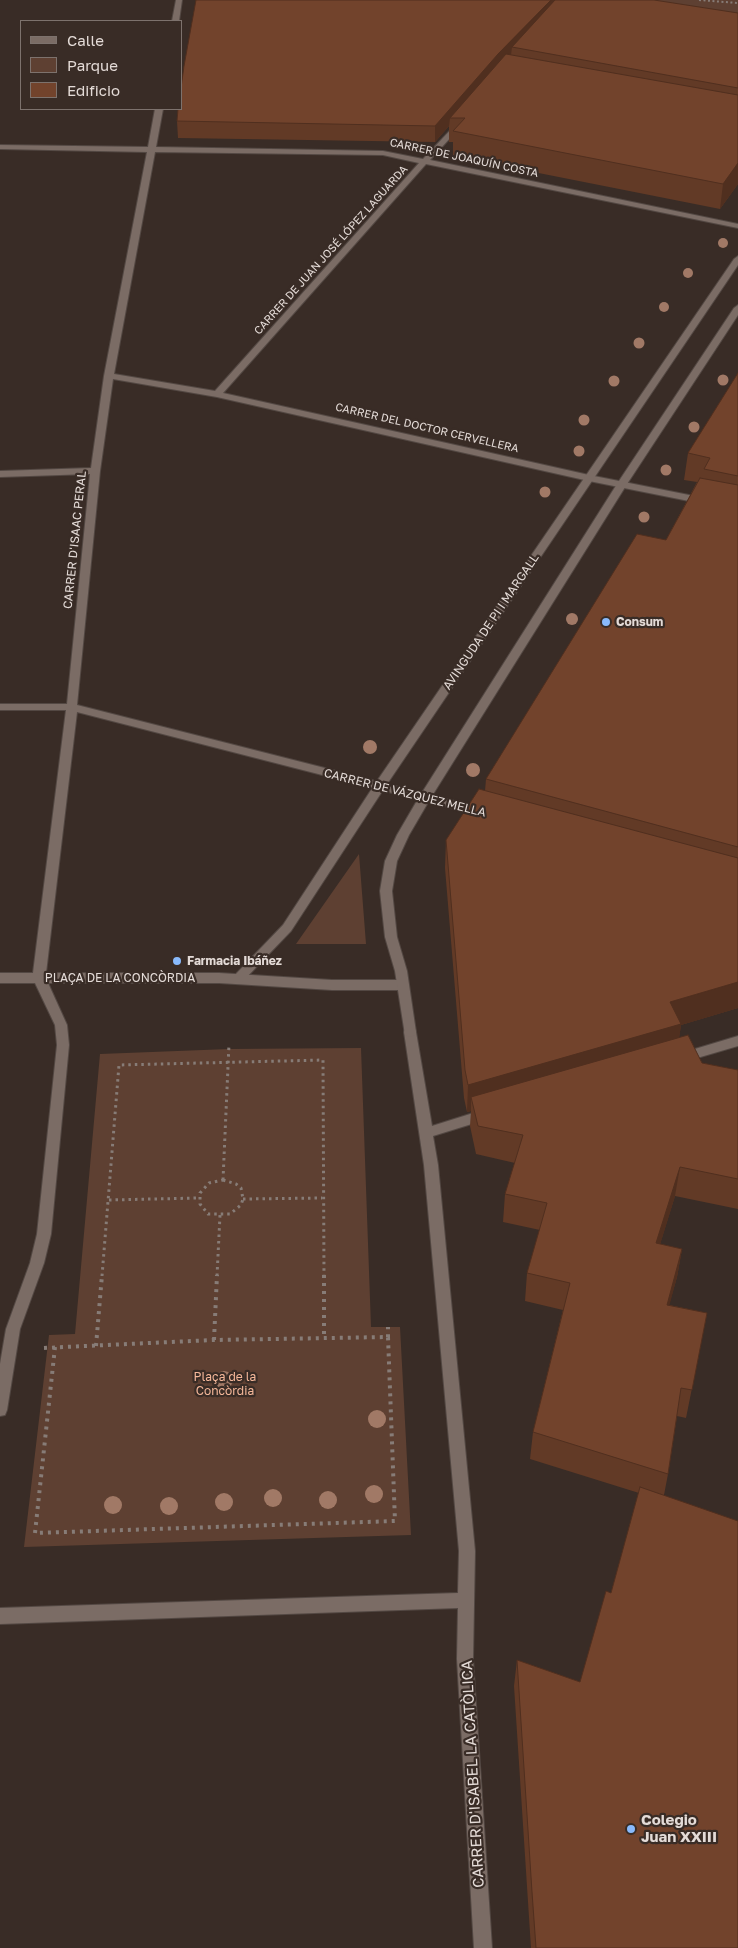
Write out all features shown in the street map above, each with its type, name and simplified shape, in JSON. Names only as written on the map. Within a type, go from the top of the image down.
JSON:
[{"type":"street","points":[[175,20],[179,0]]},
{"type":"street","name":"CARRER D'ISAAC PERAL","points":[[39,977],[71,707],[94,472],[109,376],[159,110]]},
{"type":"street","name":"CARRER DE JUAN JOSÉ LÓPEZ LAGUARDA","points":[[217,394],[464,116]]},
{"type":"street","name":"CARRER DE JOAQUÍN COSTA","points":[[0,147],[383,153],[738,226]]},
{"type":"street","name":"AVINGUDA DE PI I MARGALL","points":[[238,979],[287,928],[379,787],[738,259]]},
{"type":"street","points":[[0,1616],[466,1600],[467,1551],[444,1289],[426,1133],[403,984],[391,937],[386,891],[391,861],[424,799],[622,484],[738,308]]},
{"type":"street","name":"CARRER DEL DOCTOR CERVELLERA","points":[[109,376],[217,394],[589,478],[712,502]]},
{"type":"street","points":[[0,474],[94,472]]},
{"type":"street","name":"CARRER DE VÁZQUEZ MELLA","points":[[0,707],[71,707],[497,817]]},
{"type":"street","points":[[0,978],[39,977]]},
{"type":"street","name":"PLAÇA DE LA CONCÒRDIA","points":[[0,1410],[13,1329],[37,1263],[44,1234],[62,1055],[61,1025],[39,977],[238,979],[332,984],[403,984]]},
{"type":"street","points":[[663,1062],[738,1041]]},
{"type":"street","points":[[426,1133],[495,1111]]},
{"type":"street","name":"CARRER D'ISABEL LA CATÒLICA","points":[[466,1600],[465,1659],[483,1948]]},
{"type":"path","points":[[699,0],[738,4]]},
{"type":"path","points":[[223,1180],[229,1044]]},
{"type":"path","points":[[96,1346],[119,1066],[323,1060],[324,1338]]},
{"type":"path","points":[[223,1180],[236,1184],[241,1188],[243,1199],[236,1210],[220,1215],[208,1214],[203,1209],[199,1198],[204,1187],[209,1183],[223,1180]]},
{"type":"path","points":[[109,1200],[199,1198]]},
{"type":"path","points":[[243,1199],[322,1198]]},
{"type":"path","points":[[214,1340],[220,1215]]},
{"type":"path","points":[[55,1347],[35,1532],[395,1521],[388,1327]]},
{"type":"path","points":[[41,1348],[214,1340],[388,1337]]},
{"type":"green space","points":[[608,0],[738,0],[738,20]]},
{"type":"green space","points":[[359,854],[366,944],[296,944]]},
{"type":"green space","name":"Plaça de la Concòrdia","points":[[361,1048],[371,1327],[400,1327],[411,1535],[24,1547],[49,1335],[75,1334],[100,1054],[229,1049]]},
{"type":"building","points":[[196,0],[551,0],[498,54],[435,126],[177,121],[178,110],[182,110],[184,66]]},
{"type":"building","points":[[555,0],[654,0],[738,13],[738,88],[512,47]]},
{"type":"building","points":[[506,54],[738,95],[738,163],[723,184],[453,131],[465,118],[450,118]]},
{"type":"building","points":[[738,373],[738,476],[704,469],[710,458],[688,453]]},
{"type":"building","points":[[700,478],[738,485],[738,847],[486,779],[637,534],[666,540]]},
{"type":"building","points":[[479,789],[738,858],[738,982],[670,1002],[681,1024],[468,1085],[465,1070],[446,840]]},
{"type":"building","points":[[688,1035],[702,1063],[738,1070],[738,1179],[680,1167],[656,1243],[682,1249],[667,1305],[707,1313],[692,1390],[681,1388],[668,1474],[533,1432],[570,1283],[527,1273],[547,1203],[505,1194],[523,1135],[478,1126],[471,1097]]},
{"type":"building","points":[[640,1487],[738,1521],[738,1948],[536,1948],[517,1660],[580,1682],[606,1591],[611,1593]]},
{"type":"place","name":"Consum","points":[[606,622]]},
{"type":"place","name":"Farmacia Ibáñez","points":[[177,961]]},
{"type":"place","name":"Colegio Juan XXIII","points":[[631,1829]]}]
